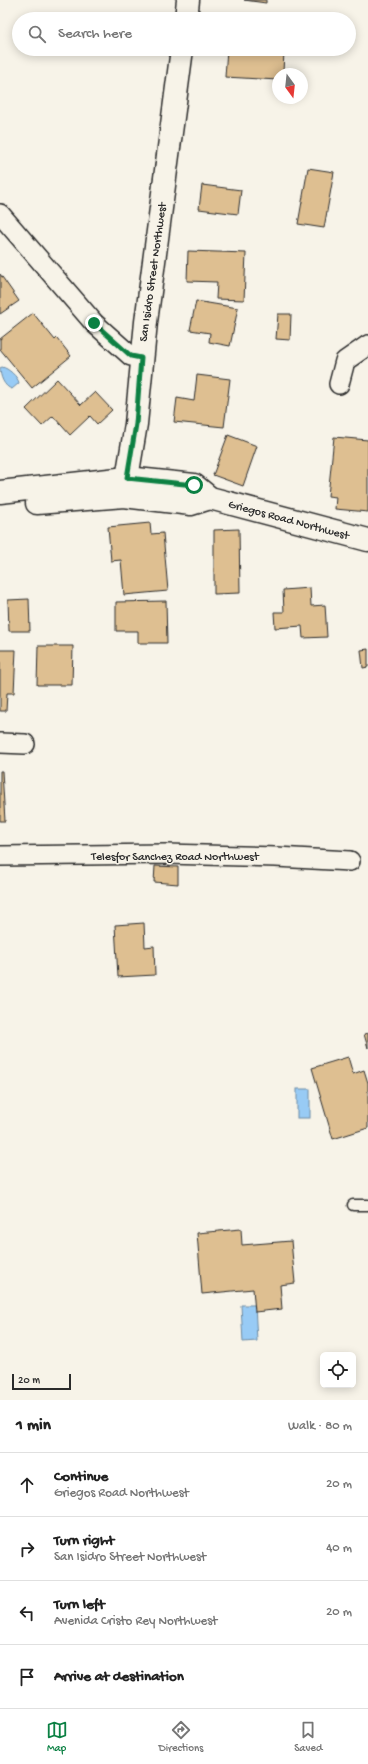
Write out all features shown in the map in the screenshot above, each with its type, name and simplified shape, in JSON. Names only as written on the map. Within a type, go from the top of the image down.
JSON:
[{"type":"main road","points":[[187,12],[188,0]]},
{"type":"main road","name":"San Isidro Street Northwest","points":[[126,487],[136,424],[141,358],[181,56]]},
{"type":"main road","name":"Griegos Road Northwest","points":[[0,492],[194,485],[210,498],[368,540]]},
{"type":"main road","name":"Griegos Road Northwest","points":[[0,506],[126,487]]},
{"type":"street","points":[[0,214],[94,323],[131,356],[141,358]]},
{"type":"street","points":[[339,384],[345,361],[368,345]]},
{"type":"street","points":[[0,743],[25,744]]},
{"type":"street","name":"Telesfor Sanchez Road Northwest","points":[[0,856],[166,854],[350,861]]},
{"type":"lane","points":[[353,1205],[368,1205]]},
{"type":"water","points":[[2,367],[10,371],[19,383],[12,389],[9,388],[3,381],[0,371],[0,368]]},
{"type":"water","points":[[297,1089],[310,1089],[310,1118],[297,1118]]},
{"type":"water","points":[[241,1305],[255,1305],[257,1341],[243,1342]]},
{"type":"building","points":[[244,0],[266,0],[266,3]]},
{"type":"building","points":[[226,56],[284,56],[283,68],[272,68],[272,80],[225,77]]},
{"type":"building","points":[[308,168],[334,172],[324,228],[298,224]]},
{"type":"building","points":[[202,185],[241,190],[238,214],[199,209]]},
{"type":"building","points":[[188,251],[246,253],[244,300],[216,299],[217,282],[187,281]]},
{"type":"building","points":[[0,274],[19,301],[0,314]]},
{"type":"building","points":[[196,301],[238,308],[230,346],[209,342],[210,333],[190,330]]},
{"type":"building","points":[[33,313],[55,340],[57,338],[71,356],[32,388],[0,349],[0,339]]},
{"type":"building","points":[[278,314],[291,314],[290,340],[276,339]]},
{"type":"building","points":[[197,375],[230,379],[224,427],[174,422],[177,398],[194,401]]},
{"type":"building","points":[[57,379],[81,405],[95,392],[112,410],[97,424],[90,416],[70,435],[53,416],[42,426],[26,409]]},
{"type":"building","points":[[228,435],[257,446],[243,486],[213,475]]},
{"type":"building","points":[[334,437],[368,440],[368,512],[335,509],[336,497],[328,496]]},
{"type":"building","points":[[150,523],[151,534],[163,533],[168,591],[124,595],[121,560],[111,561],[108,527]]},
{"type":"building","points":[[239,529],[240,593],[214,594],[214,530]]},
{"type":"building","points":[[310,588],[311,606],[325,605],[327,637],[303,638],[302,626],[275,628],[274,612],[284,612],[283,590]]},
{"type":"building","points":[[29,599],[30,631],[9,631],[8,600]]},
{"type":"building","points":[[166,601],[167,643],[138,643],[138,631],[116,631],[116,602]]},
{"type":"building","points":[[38,646],[73,646],[72,685],[37,685]]},
{"type":"building","points":[[368,649],[368,667],[363,668],[361,650]]},
{"type":"building","points":[[0,650],[16,650],[14,693],[7,693],[6,711],[0,711]]},
{"type":"building","points":[[0,771],[2,771],[5,821],[0,821]]},
{"type":"building","points":[[155,866],[178,867],[178,884],[154,882]]},
{"type":"building","points":[[144,923],[145,947],[154,946],[155,975],[118,977],[115,925]]},
{"type":"building","points":[[368,1033],[368,1048],[364,1034]]},
{"type":"building","points":[[348,1057],[353,1074],[364,1070],[368,1083],[368,1128],[333,1139],[312,1068]]},
{"type":"building","points":[[241,1229],[242,1245],[291,1241],[295,1283],[280,1285],[282,1309],[255,1312],[253,1289],[202,1294],[197,1233]]},
{"type":"route","points":[[94,323],[131,356],[141,358],[136,424],[127,478],[194,485]]}]
